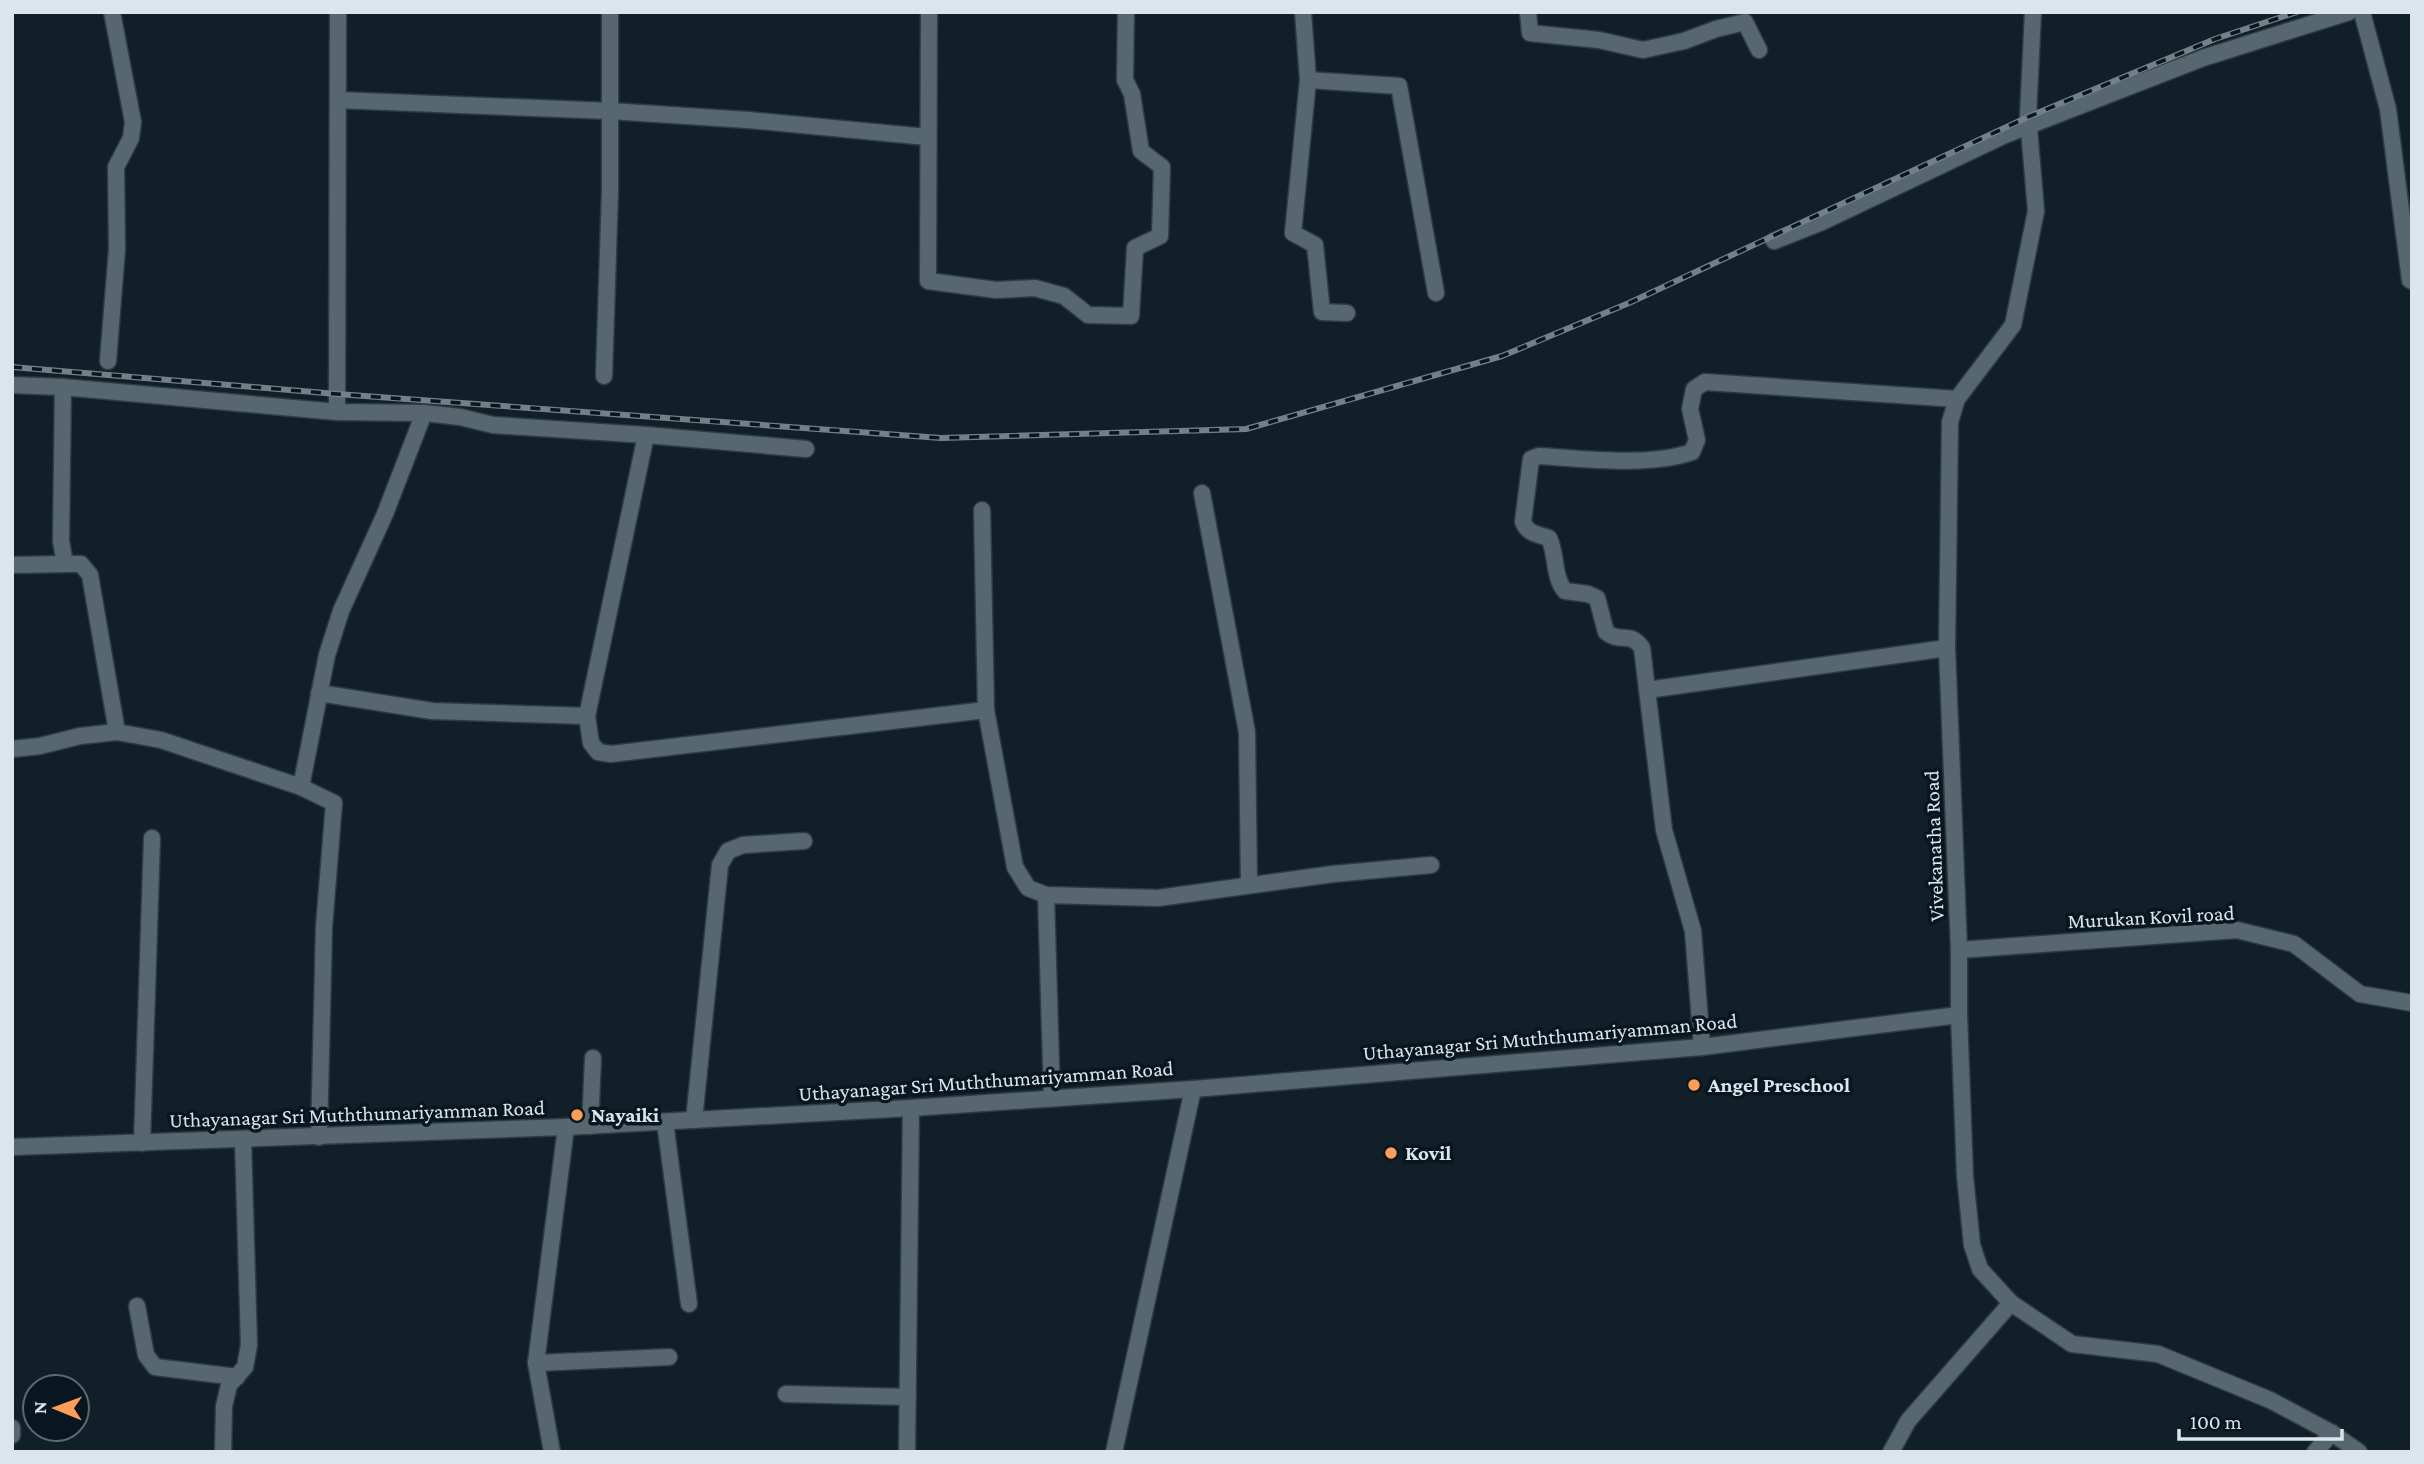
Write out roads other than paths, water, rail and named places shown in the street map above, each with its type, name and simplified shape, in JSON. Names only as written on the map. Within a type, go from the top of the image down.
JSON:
[{"type":"street","points":[[108,361],[117,249],[116,167],[131,138],[133,122],[112,12]]},
{"type":"street","points":[[337,412],[338,12]]},
{"type":"street","points":[[604,376],[610,191],[610,12]]},
{"type":"street","points":[[929,12],[928,281],[996,290],[1035,288],[1064,296],[1088,315],[1131,316],[1135,248],[1160,236],[1162,167],[1141,150],[1132,94],[1125,80],[1126,12]]},
{"type":"street","points":[[1303,12],[1308,80],[1293,233],[1315,245],[1322,312],[1347,313]]},
{"type":"street","points":[[1528,12],[1530,33],[1599,40],[1643,50],[1684,41],[1745,22],[1759,50]]},
{"type":"street","name":"Vivekanatha Road","points":[[2033,12],[2029,127],[2036,211],[2013,325],[1957,399],[1950,422],[1947,648],[1959,950],[1958,1014],[1965,1176],[1972,1245],[1980,1269],[2011,1303],[2072,1344],[2158,1354],[2270,1400],[2332,1433],[2359,1452]]},
{"type":"street","points":[[1774,241],[1822,222],[2005,135],[2203,58],[2349,12]]},
{"type":"street","points":[[2362,12],[2388,109],[2412,281]]},
{"type":"street","points":[[1308,80],[1399,86],[1436,293]]},
{"type":"street","points":[[338,100],[610,111],[748,120],[927,137]]},
{"type":"street","points":[[1702,1047],[1693,931],[1664,830],[1642,648],[1637,640],[1630,637],[1612,637],[1606,632],[1597,598],[1565,591],[1559,584],[1555,550],[1549,538],[1526,529],[1523,522],[1531,459],[1539,456],[1616,461],[1680,456],[1692,452],[1697,440],[1690,409],[1694,389],[1705,382],[1957,399]]},
{"type":"street","points":[[12,385],[63,387],[337,412],[425,413],[460,417],[493,425],[806,449]]},
{"type":"street","points":[[63,387],[61,541],[65,564]]},
{"type":"street","points":[[301,787],[318,693],[341,611],[385,514],[425,413]]},
{"type":"street","points":[[646,435],[587,716],[591,743],[598,752],[611,754],[986,710]]},
{"type":"street","points":[[1202,493],[1247,732],[1249,885]]},
{"type":"street","points":[[982,510],[986,710],[1015,867],[1028,888],[1046,895],[1158,898],[1431,865]]},
{"type":"street","points":[[12,565],[81,564],[90,575],[117,732]]},
{"type":"street","points":[[1647,690],[1947,648]]},
{"type":"street","points":[[318,693],[432,711],[587,716]]},
{"type":"street","points":[[12,749],[117,732],[161,740],[301,787],[334,803],[324,927],[319,1137]]},
{"type":"street","points":[[142,1143],[152,838]]},
{"type":"street","points":[[694,1120],[720,865],[728,851],[743,845],[804,841]]},
{"type":"street","points":[[1046,895],[1052,1098]]},
{"type":"street","name":"Murukan Kovil road","points":[[1959,950],[2237,930],[2294,944],[2360,994],[2412,1003]]},
{"type":"street","name":"Uthayanagar Sri Muththumariyamman Road","points":[[12,1147],[590,1126],[1193,1089],[1702,1047],[1958,1014]]},
{"type":"street","points":[[590,1126],[593,1058]]},
{"type":"street","points":[[1114,1452],[1193,1089]]},
{"type":"street","points":[[907,1452],[911,1108]]},
{"type":"street","points":[[665,1122],[689,1304]]},
{"type":"street","points":[[552,1452],[536,1363],[566,1127]]},
{"type":"street","points":[[223,1452],[225,1406],[229,1385],[245,1367],[249,1345],[243,1140]]},
{"type":"street","points":[[1891,1452],[1908,1422],[2011,1303]]},
{"type":"street","points":[[137,1306],[146,1354],[155,1367],[236,1377]]},
{"type":"street","points":[[536,1363],[668,1357]]},
{"type":"street","points":[[786,1394],[908,1397]]},
{"type":"street","points":[[12,1428],[12,1435]]},
{"type":"street","points":[[2315,1452],[2332,1433]]},
{"type":"railway","points":[[12,367],[337,394],[941,438],[1246,429],[1502,356],[1629,303],[2028,117],[2215,39],[2297,12]]},
{"type":"place","name":"Angel Preschool","points":[[1694,1085]]},
{"type":"place","name":"Nayaiki","points":[[577,1115]]},
{"type":"place","name":"Kovil","points":[[1391,1153]]}]
